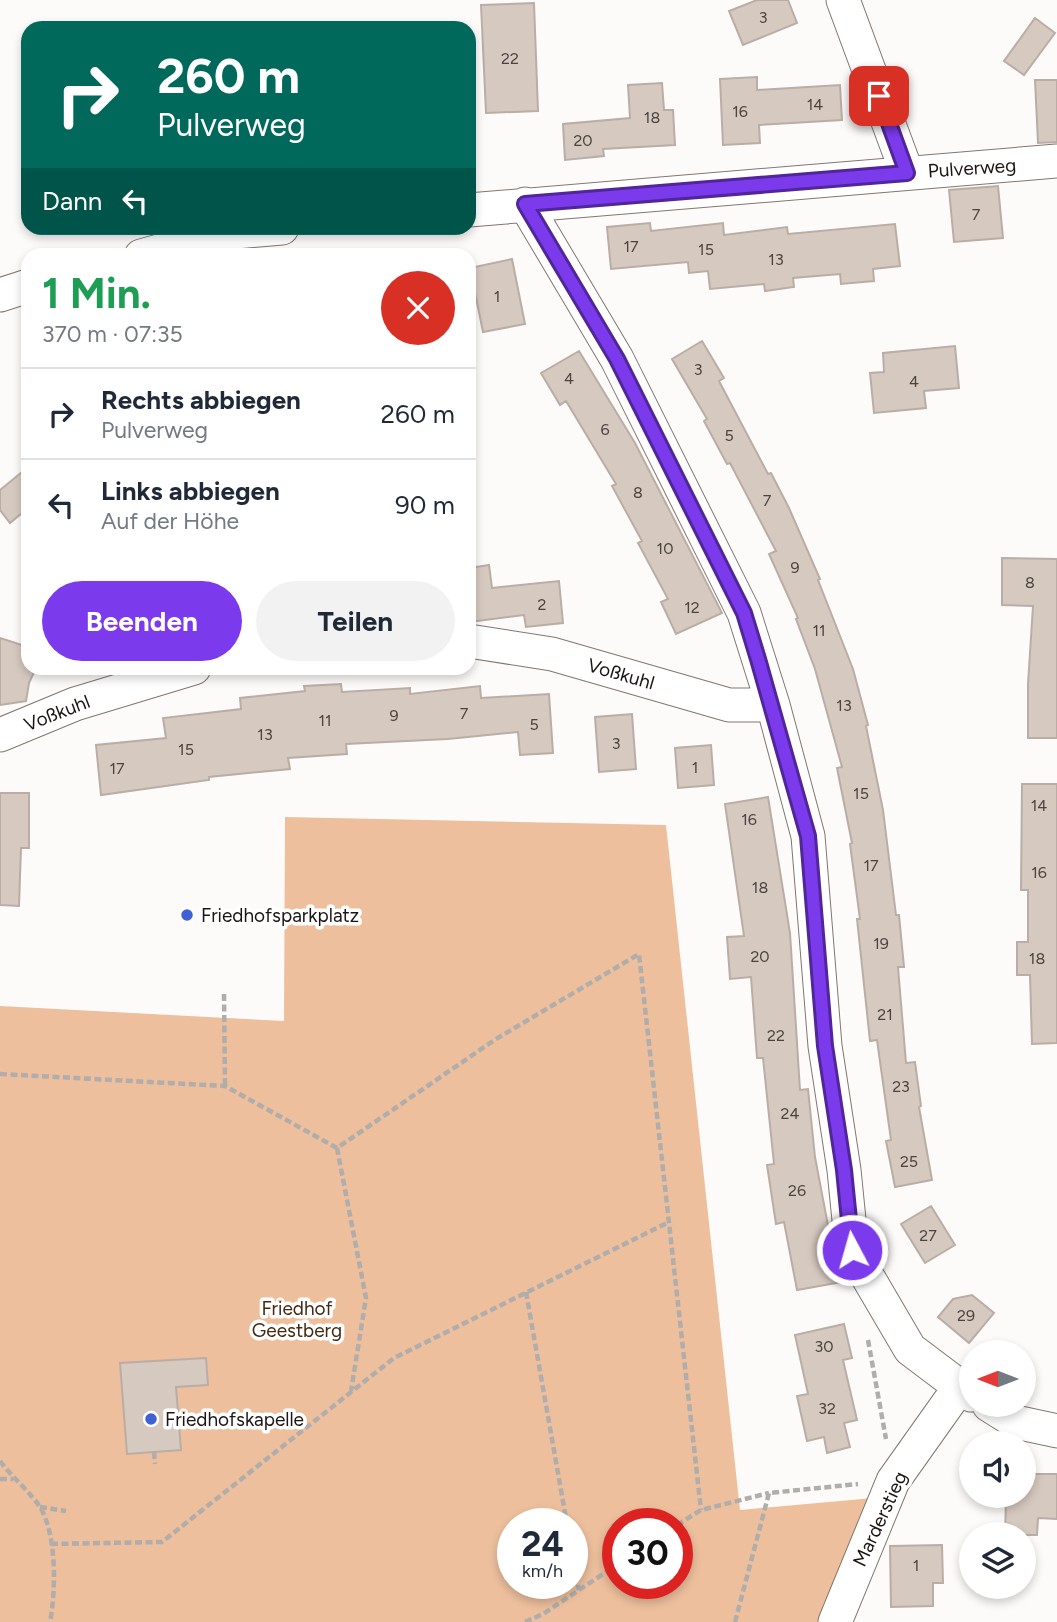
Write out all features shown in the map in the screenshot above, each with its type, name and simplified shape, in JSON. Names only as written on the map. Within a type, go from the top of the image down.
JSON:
[{"type":"street","points":[[843,0],[907,173]]},
{"type":"street","name":"Pulverweg","points":[[476,209],[1057,161]]},
{"type":"street","points":[[525,204],[617,359],[744,613],[773,705],[808,836],[825,1046],[844,1170],[852,1250],[910,1349],[959,1386]]},
{"type":"street","points":[[170,248],[217,235]]},
{"type":"street","points":[[0,295],[21,288]]},
{"type":"street","name":"Voßkuhl","points":[[476,642],[552,654],[729,705],[773,705]]},
{"type":"street","name":"Voßkuhl","points":[[0,735],[75,704],[171,675]]},
{"type":"street","name":"Marderstieg","points":[[835,1622],[893,1481],[959,1398]]},
{"type":"street","points":[[1010,1418],[1016,1422],[1057,1431]]},
{"type":"path","points":[[337,1148],[496,1039],[639,954],[701,1510]]},
{"type":"path","points":[[224,994],[225,1086]]},
{"type":"path","points":[[0,1074],[225,1086],[337,1148]]},
{"type":"path","points":[[337,1148],[366,1298],[351,1392]]},
{"type":"path","points":[[51,1544],[162,1542],[394,1358],[669,1222]]},
{"type":"path","points":[[526,1292],[564,1508]]},
{"type":"path","points":[[693,1515],[701,1510],[769,1493],[893,1481],[867,1332]]},
{"type":"path","points":[[154,1452],[155,1464]]},
{"type":"path","points":[[0,1461],[40,1507],[46,1523],[55,1577],[50,1622]]},
{"type":"path","points":[[0,1479],[13,1479]]},
{"type":"path","points":[[735,1622],[769,1493]]},
{"type":"path","points":[[40,1507],[66,1511]]},
{"type":"path","points":[[525,1622],[566,1599]]},
{"type":"green space","name":"Friedhof Geestberg","points":[[285,817],[666,825],[740,1510],[873,1498],[824,1603],[818,1622],[0,1622],[0,1006],[284,1021]]},
{"type":"building","points":[[757,0],[788,0],[797,23],[743,45],[729,11]]},
{"type":"building","points":[[534,3],[538,111],[486,113],[481,5]]},
{"type":"building","points":[[1035,18],[1055,33],[1024,75],[1004,61]]},
{"type":"building","points":[[757,77],[757,90],[840,85],[842,120],[759,125],[760,143],[723,145],[720,79]]},
{"type":"building","points":[[1035,80],[1057,80],[1057,142],[1038,143]]},
{"type":"building","points":[[662,83],[664,110],[673,110],[675,145],[603,149],[604,156],[565,160],[563,124],[630,118],[628,85]]},
{"type":"building","points":[[998,186],[1003,238],[954,242],[949,190]]},
{"type":"building","points":[[650,223],[651,231],[723,223],[724,235],[787,227],[788,234],[895,224],[900,266],[873,269],[874,281],[841,284],[840,274],[793,278],[794,287],[765,291],[764,284],[710,289],[708,271],[689,273],[688,262],[611,269],[607,227]]},
{"type":"building","points":[[512,259],[525,324],[483,332],[476,298],[476,267]]},
{"type":"building","points":[[702,341],[724,378],[719,381],[789,508],[820,579],[818,580],[853,669],[868,725],[866,726],[883,810],[904,967],[898,967],[906,1063],[915,1062],[919,1107],[932,1180],[895,1187],[886,1141],[891,1140],[877,1040],[870,1041],[852,843],[837,768],[842,767],[815,669],[796,619],[798,618],[769,554],[776,551],[730,463],[727,464],[704,421],[707,419],[672,359]]},
{"type":"building","points":[[955,346],[959,388],[924,391],[926,408],[874,413],[870,373],[884,372],[883,353]]},
{"type":"building","points":[[579,351],[635,443],[722,613],[676,634],[661,602],[668,599],[638,543],[642,541],[612,486],[616,484],[566,401],[560,405],[541,373]]},
{"type":"building","points":[[21,473],[21,514],[10,523],[0,510],[0,490]]},
{"type":"building","points":[[1002,558],[1057,559],[1057,738],[1028,738],[1033,606],[1002,605]]},
{"type":"building","points":[[489,565],[492,588],[559,581],[563,623],[526,627],[524,615],[476,621],[476,567]]},
{"type":"building","points":[[0,638],[21,645],[21,675],[33,675],[26,701],[0,705]]},
{"type":"building","points":[[341,684],[342,692],[410,688],[410,694],[480,686],[481,698],[549,694],[553,753],[520,755],[518,732],[448,739],[346,744],[347,754],[288,758],[290,769],[209,777],[209,780],[101,795],[96,745],[166,738],[163,718],[241,709],[240,698],[305,691],[304,686]]},
{"type":"building","points":[[632,714],[636,769],[599,772],[595,717]]},
{"type":"building","points":[[711,745],[714,785],[678,788],[675,748]]},
{"type":"building","points":[[1022,784],[1057,784],[1057,1043],[1032,1044],[1030,975],[1017,975],[1017,942],[1028,942],[1028,890],[1021,890]]},
{"type":"building","points":[[0,793],[29,793],[29,848],[21,848],[19,906],[0,905]]},
{"type":"building","points":[[768,797],[790,933],[800,1090],[808,1089],[815,1157],[833,1252],[842,1282],[797,1290],[784,1222],[776,1224],[767,1165],[774,1164],[763,1058],[757,1058],[751,977],[730,979],[727,937],[744,936],[725,804]]},
{"type":"building","points":[[931,1206],[955,1245],[925,1263],[901,1224]]},
{"type":"building","points":[[972,1295],[994,1313],[972,1340],[965,1340],[938,1317],[953,1299]]},
{"type":"building","points":[[844,1324],[852,1358],[843,1360],[857,1420],[844,1423],[850,1447],[827,1453],[824,1437],[807,1441],[797,1396],[808,1394],[795,1335]]},
{"type":"building","name":"Friedhofskapelle","points":[[206,1358],[208,1385],[176,1387],[181,1450],[127,1454],[120,1363]]},
{"type":"building","points":[[1036,1474],[1057,1474],[1057,1519],[1038,1518],[1037,1535],[1036,1522],[1005,1522],[1006,1508],[1036,1508]]},
{"type":"building","points":[[942,1545],[943,1583],[933,1583],[933,1606],[891,1607],[890,1546]]},
{"type":"place","name":"Friedhofsparkplatz","points":[[187,915]]},
{"type":"place","name":"Friedhofskapelle","points":[[151,1419]]},
{"type":"route","points":[[852,1250],[844,1170],[825,1046],[808,836],[773,705],[744,613],[617,359],[525,204],[907,173],[879,96]]}]
